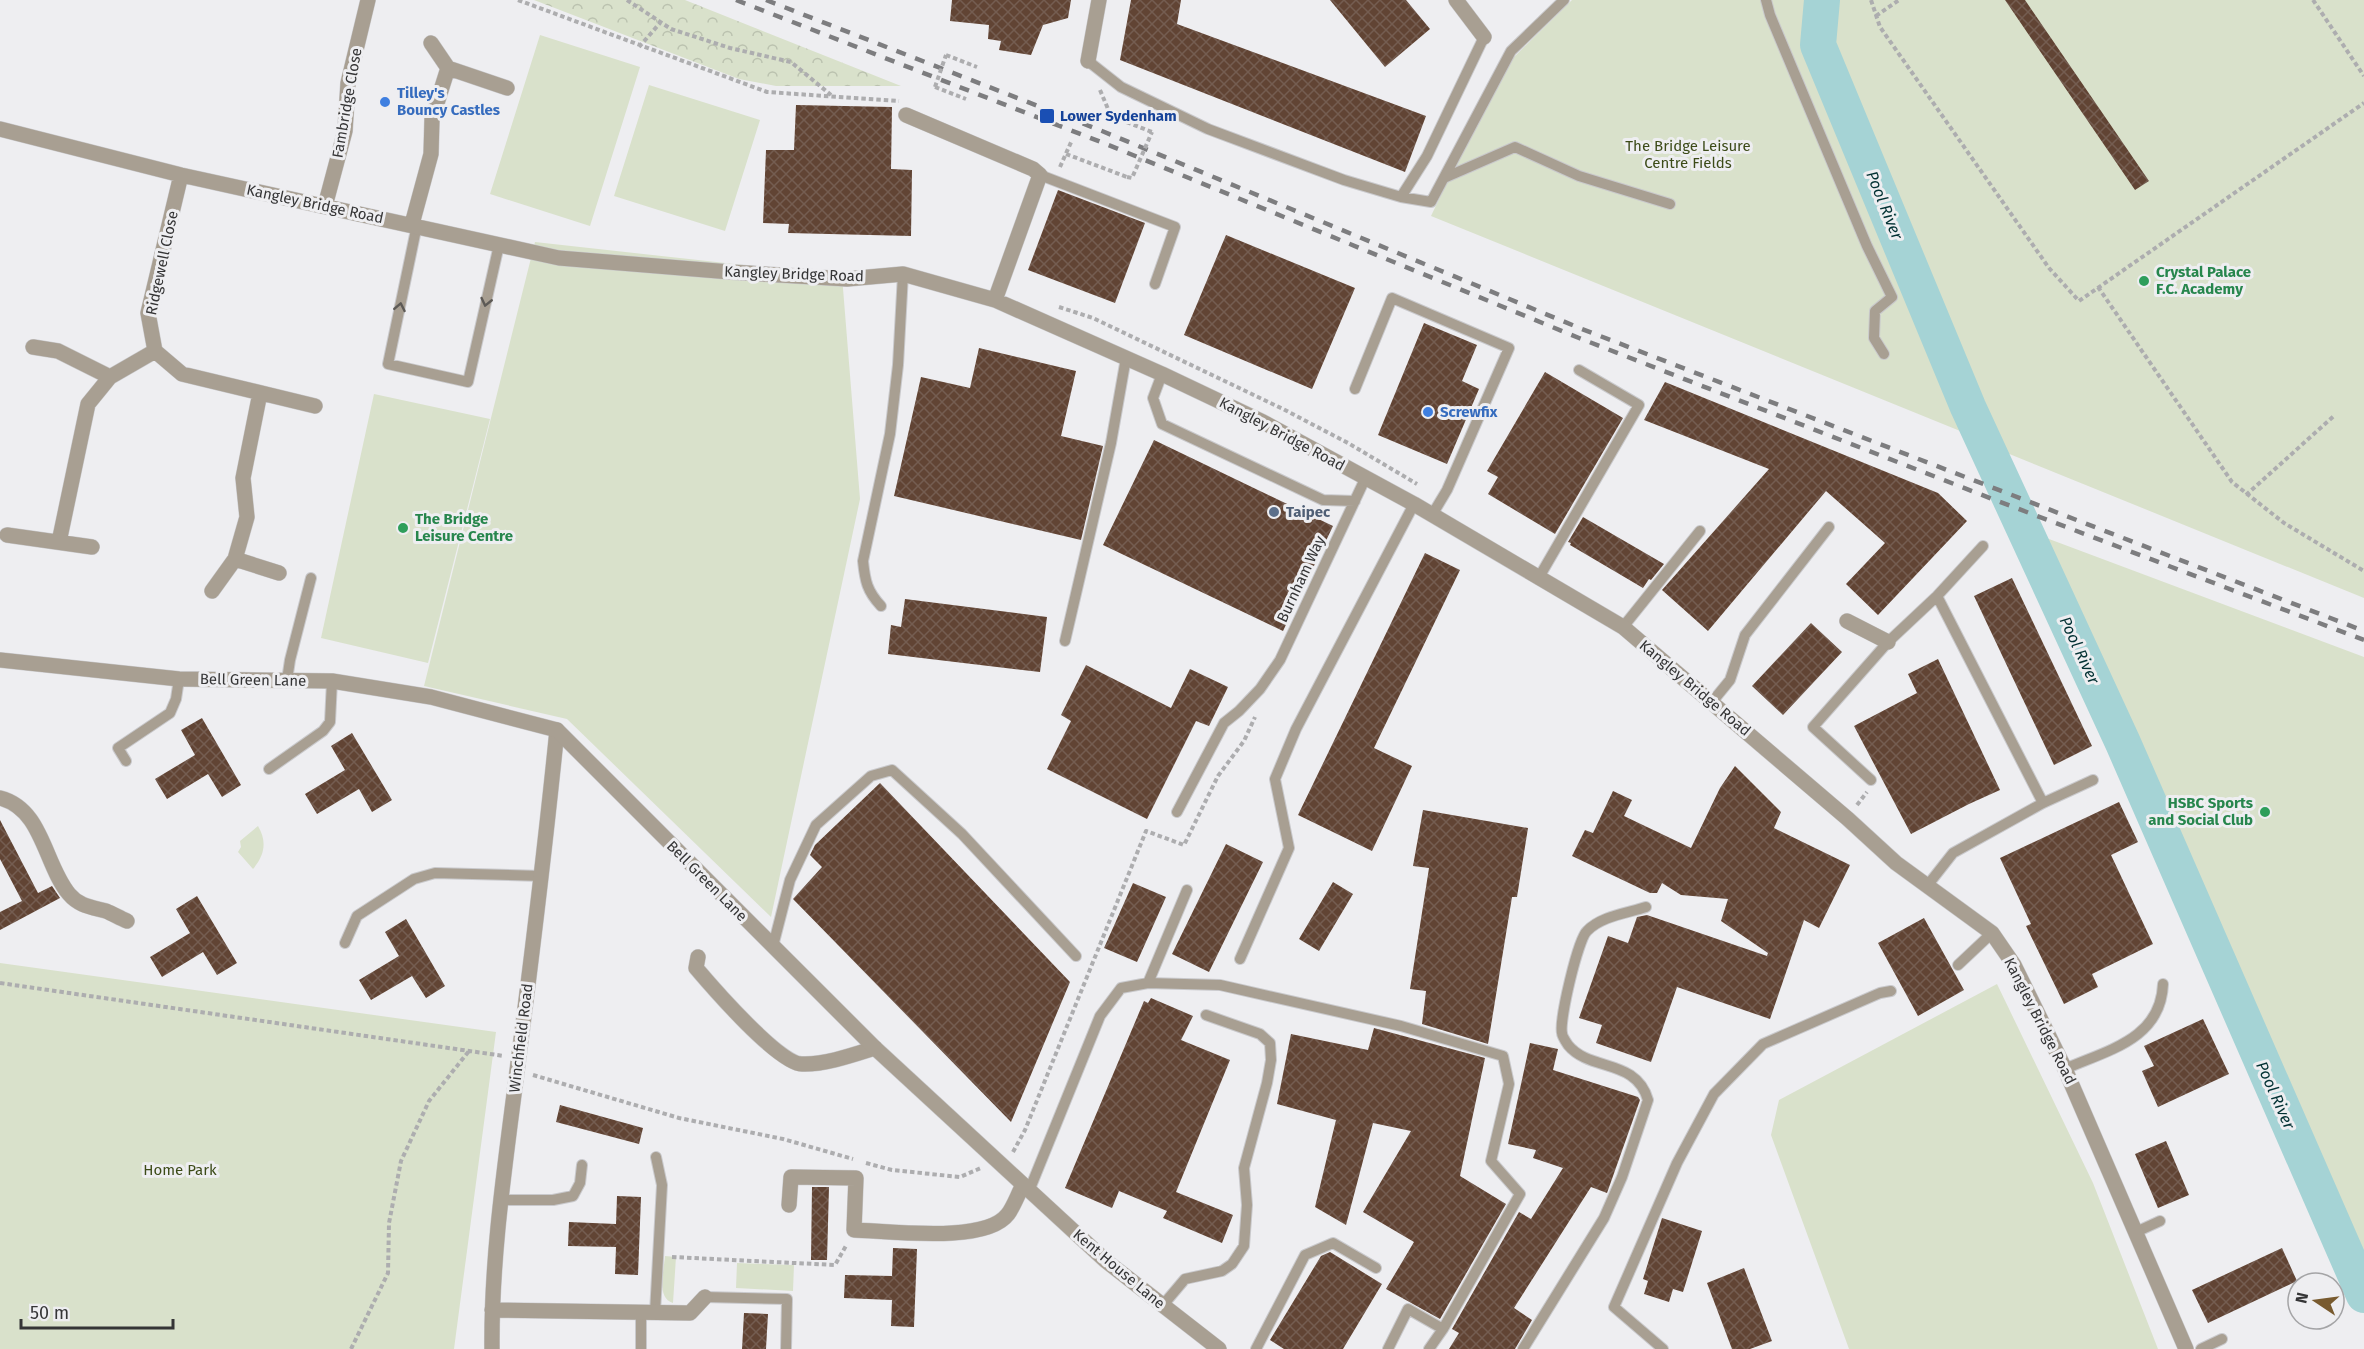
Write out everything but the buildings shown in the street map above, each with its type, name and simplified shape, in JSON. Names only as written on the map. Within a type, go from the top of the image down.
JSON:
[{"type":"street","name":"Fambridge Close","points":[[326,206],[345,131],[348,83],[368,0]]},
{"type":"street","points":[[1088,62],[1099,0]]},
{"type":"street","points":[[1456,0],[1484,37]]},
{"type":"street","points":[[431,43],[448,68],[507,88]]},
{"type":"street","points":[[414,225],[431,154],[432,119],[448,68]]},
{"type":"street","points":[[906,115],[1032,169],[1040,175],[995,300]]},
{"type":"street","name":"Kangley Bridge Road","points":[[0,129],[181,175],[559,258],[848,279],[903,274],[995,300],[1162,374],[1263,422],[1414,504],[1623,627],[1848,819],[1896,863],[1992,933],[2018,974],[2066,1069],[2186,1349]]},
{"type":"street","name":"Ridgewell Close","points":[[155,351],[148,313],[181,175]]},
{"type":"street","points":[[33,347],[58,351],[110,377]]},
{"type":"street","points":[[59,542],[88,404],[110,377],[155,351],[182,374],[315,405]]},
{"type":"street","points":[[212,591],[235,559],[247,517],[243,478],[260,393]]},
{"type":"street","points":[[7,535],[92,547]]},
{"type":"street","points":[[235,559],[279,573]]},
{"type":"street","points":[[1847,621],[1888,642]]},
{"type":"street","name":"Bell Green Lane","points":[[0,660],[179,679],[332,681],[431,697],[556,730],[875,1048],[1026,1188]]},
{"type":"street","name":"Winchfield Road","points":[[492,1349],[492,1310],[501,1200],[542,876],[556,730]]},
{"type":"street","points":[[0,798],[17,805],[30,819],[67,892],[78,903],[127,921]]},
{"type":"street","points":[[699,957],[696,968],[722,997],[776,1052],[800,1065],[845,1057],[875,1048]]},
{"type":"street","points":[[789,1205],[791,1177],[855,1178],[854,1230],[965,1234],[989,1228],[1007,1215],[1026,1188]]},
{"type":"street","name":"Kent House Lane","points":[[1026,1188],[1106,1262],[1219,1349]]},
{"type":"street","points":[[492,1310],[690,1313],[705,1297]]},
{"type":"lane","points":[[1088,62],[1121,87],[1208,129],[1344,180],[1401,197],[1431,202],[1511,51],[1564,0]]},
{"type":"lane","points":[[1766,0],[1770,15],[1862,235],[1892,297],[1875,311],[1874,338],[1884,354]]},
{"type":"lane","points":[[1401,197],[1428,156],[1484,37]]},
{"type":"lane","points":[[1444,178],[1515,147],[1579,176],[1670,204]]},
{"type":"lane","points":[[1040,175],[1175,227],[1155,284]]},
{"type":"lane","points":[[414,225],[388,364],[468,382],[499,245]]},
{"type":"lane","points":[[881,606],[870,595],[865,583],[863,561],[890,434],[898,365],[903,274]]},
{"type":"lane","points":[[1355,389],[1392,298],[1509,348],[1447,490],[1432,515]]},
{"type":"lane","points":[[1065,641],[1111,442],[1126,358]]},
{"type":"lane","points":[[1538,579],[1639,405],[1579,370]]},
{"type":"lane","points":[[1162,374],[1153,398],[1162,424],[1323,500],[1355,501]]},
{"type":"lane","name":"Burnham Way","points":[[1177,812],[1224,723],[1260,689],[1280,660],[1365,479]]},
{"type":"lane","points":[[1240,958],[1289,848],[1275,779],[1296,729],[1414,504]]},
{"type":"lane","points":[[1712,702],[1730,680],[1745,635],[1829,527]]},
{"type":"lane","points":[[1623,627],[1700,531]]},
{"type":"lane","points":[[1870,785],[1814,727],[1888,642],[1937,596],[1983,546]]},
{"type":"lane","points":[[287,680],[311,578]]},
{"type":"lane","points":[[1937,596],[2043,803]]},
{"type":"lane","points":[[126,761],[118,748],[170,713],[176,699],[179,679]]},
{"type":"lane","points":[[268,769],[323,731],[330,722],[332,681]]},
{"type":"lane","points":[[772,946],[790,880],[816,825],[871,776],[892,770],[962,834],[1076,956]]},
{"type":"lane","points":[[1927,886],[1953,853],[2043,803],[2093,780]]},
{"type":"lane","points":[[345,944],[357,916],[414,879],[435,873],[542,876]]},
{"type":"lane","points":[[1149,983],[1187,890]]},
{"type":"lane","points":[[1523,1349],[1604,1218],[1622,1177],[1648,1100],[1645,1090],[1637,1079],[1615,1067],[1581,1055],[1569,1046],[1562,1033],[1562,1018],[1579,945],[1585,932],[1598,922],[1646,907]]},
{"type":"lane","points":[[1958,965],[1992,933]]},
{"type":"lane","points":[[1026,1188],[1100,1016],[1121,988],[1149,983],[1220,985],[1401,1026],[1503,1056],[1509,1084],[1491,1161],[1520,1194],[1443,1329],[1429,1349]]},
{"type":"lane","points":[[2066,1069],[2137,1037],[2153,1021],[2162,999],[2163,984]]},
{"type":"lane","points":[[1663,1349],[1614,1307],[1677,1163],[1714,1094],[1763,1044],[1880,993],[1891,991]]},
{"type":"lane","points":[[1162,1305],[1185,1279],[1222,1271],[1232,1264],[1244,1246],[1247,1205],[1244,1168],[1267,1083],[1270,1043],[1260,1034],[1206,1015]]},
{"type":"lane","points":[[641,1349],[658,1256],[662,1185],[656,1157]]},
{"type":"lane","points":[[501,1200],[553,1200],[573,1196],[580,1183],[582,1165]]},
{"type":"lane","points":[[2136,1232],[2160,1221]]},
{"type":"lane","points":[[1256,1349],[1305,1255],[1333,1243],[1376,1268]]},
{"type":"lane","points":[[705,1297],[787,1299],[786,1349]]},
{"type":"lane","points":[[1388,1349],[1408,1309],[1443,1329]]},
{"type":"lane","points":[[2201,1349],[2222,1339]]},
{"type":"path","points":[[518,0],[767,92],[899,100]]},
{"type":"path","points":[[627,0],[670,28],[730,48],[791,62],[831,96]]},
{"type":"path","points":[[1871,0],[1880,27],[2049,268],[2079,301],[2364,103]]},
{"type":"path","points":[[1876,16],[1899,0]]},
{"type":"path","points":[[2313,0],[2364,76]]},
{"type":"path","points":[[639,46],[660,23]]},
{"type":"path","points":[[966,99],[935,87],[946,56],[977,67]]},
{"type":"path","points":[[1066,154],[1132,178],[1152,132],[1111,116]]},
{"type":"path","points":[[1061,164],[1072,140]]},
{"type":"path","points":[[2098,287],[2232,482],[2292,528],[2364,571]]},
{"type":"path","points":[[1048,304],[1093,318],[1211,373],[1348,443],[1422,487]]},
{"type":"path","points":[[2246,495],[2335,415]]},
{"type":"path","points":[[1856,805],[1870,785]]},
{"type":"path","points":[[0,983],[469,1051],[518,1064],[679,1118],[783,1139],[892,1170],[960,1177],[988,1166]]},
{"type":"path","points":[[351,1349],[388,1273],[389,1223],[400,1161],[429,1101],[469,1051]]},
{"type":"path","points":[[658,1256],[835,1265],[854,1230]]},
{"type":"green space","points":[[534,0],[685,0],[901,86],[776,86],[739,79]]},
{"type":"green space","name":"The Bridge Leisure Centre Fields","points":[[1572,0],[1813,0],[1809,41],[1970,435],[1431,216],[1501,70]]},
{"type":"green space","name":"Crystal Palace F.C. Academy","points":[[1823,0],[2364,0],[2364,598],[2002,451],[1823,59],[1819,28]]},
{"type":"green space","points":[[540,35],[640,67],[590,226],[490,194]]},
{"type":"green space","points":[[649,85],[760,120],[725,231],[614,196]]},
{"type":"green space","points":[[535,242],[842,276],[860,499],[771,917],[567,719],[424,686]]},
{"type":"green space","name":"The Bridge Leisure Centre","points":[[374,394],[490,419],[428,663],[321,638]]},
{"type":"green space","name":"HSBC Sports and Social Club","points":[[2041,536],[2364,657],[2364,1272],[2119,702],[2078,620]]},
{"type":"green space","points":[[258,826],[264,843],[260,858],[253,869],[238,852],[241,847],[240,841]]},
{"type":"green space","name":"Home Park","points":[[0,963],[496,1032],[454,1349],[0,1349]]},
{"type":"green space","points":[[1997,984],[2093,1183],[2158,1349],[1849,1349],[1771,1135],[1779,1100]]},
{"type":"green space","points":[[665,1256],[676,1257],[673,1303],[664,1296]]},
{"type":"green space","points":[[737,1263],[794,1265],[793,1291],[736,1288]]},
{"type":"waterway","name":"Pool River","points":[[1822,0],[1818,45],[1968,407],[2123,743],[2364,1295]]},
{"type":"railway","points":[[736,0],[1106,144],[1579,338],[1995,500],[2364,640]]},
{"type":"railway","points":[[766,0],[1102,131],[1582,329],[2364,631]]},
{"type":"place","name":"Tilley's Bouncy Castles","points":[[385,102]]},
{"type":"place","name":"Lower Sydenham","points":[[1047,116]]},
{"type":"place","name":"Crystal Palace F.C. Academy","points":[[2144,281]]},
{"type":"place","name":"Screwfix","points":[[1428,412]]},
{"type":"place","name":"Taipec","points":[[1274,512]]},
{"type":"place","name":"The Bridge Leisure Centre","points":[[403,528]]},
{"type":"place","name":"HSBC Sports and Social Club","points":[[2265,812]]}]
